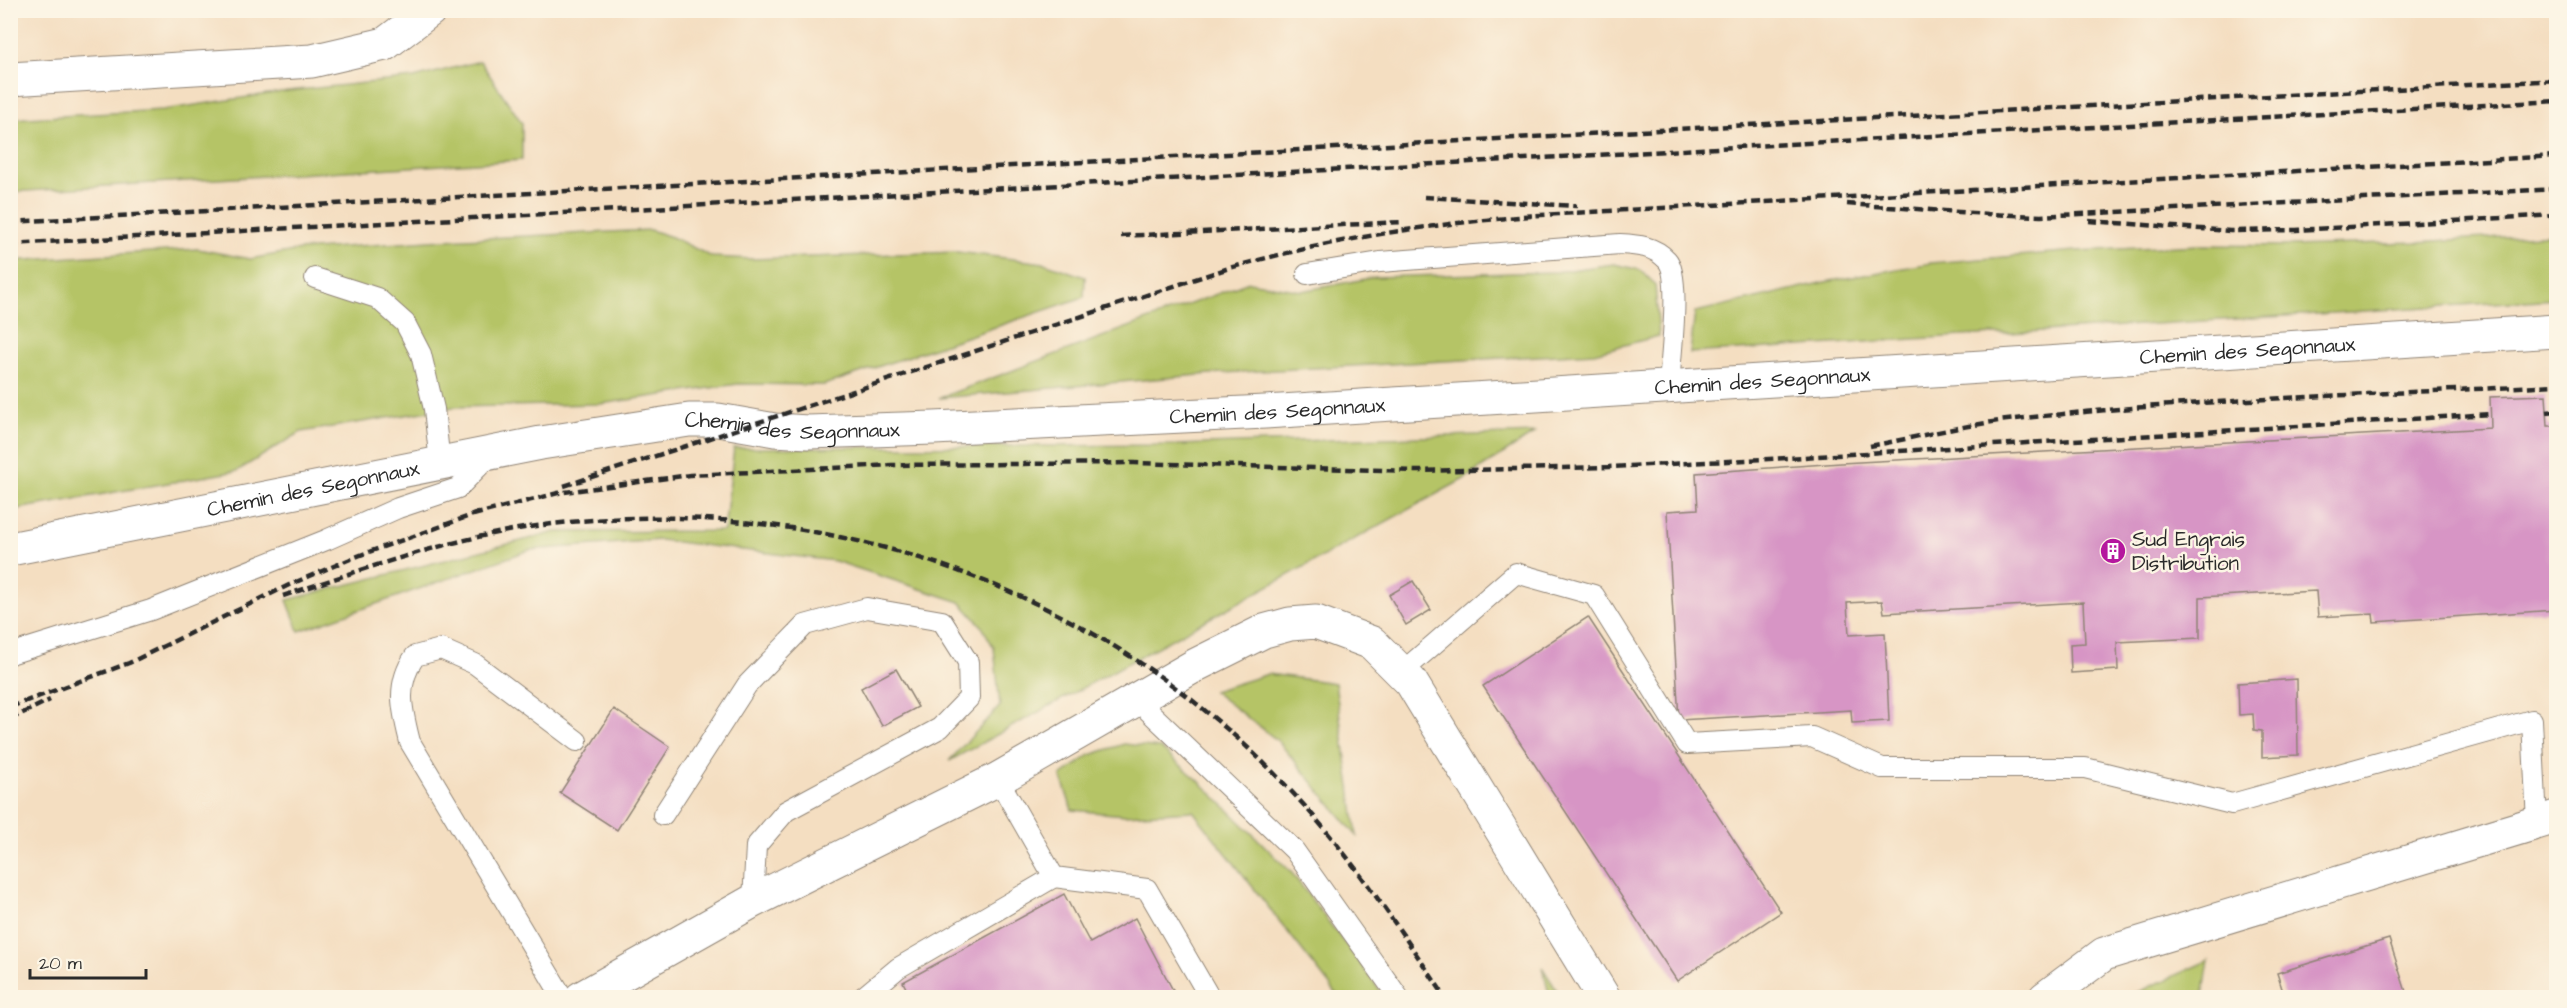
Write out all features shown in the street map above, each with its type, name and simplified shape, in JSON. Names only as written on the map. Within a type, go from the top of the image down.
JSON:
[{"type":"street","points":[[10,79],[312,61],[385,44],[430,10]]},
{"type":"street","name":"Chemin des Segonnaux","points":[[10,549],[491,453],[689,420],[718,420],[775,430],[808,432],[934,428],[1265,412],[2556,331]]},
{"type":"street","points":[[580,998],[753,901],[998,779],[1196,665],[1264,631],[1290,624],[1316,622],[1372,643],[1411,682],[1604,998]]},
{"type":"street","points":[[2045,998],[2104,954],[2547,820]]},
{"type":"lane","points":[[1307,274],[1380,262],[1620,244],[1646,246],[1668,261],[1675,284],[1668,387]]},
{"type":"lane","points":[[315,278],[377,298],[405,323],[421,354],[434,409],[440,463]]},
{"type":"lane","points":[[10,654],[151,610],[326,540],[398,508],[458,488],[491,453]]},
{"type":"lane","points":[[1401,672],[1516,573],[1594,596],[1687,744],[1812,737],[1882,768],[2085,768],[2232,804],[2532,720],[2547,820]]},
{"type":"lane","points":[[663,815],[747,685],[805,625],[867,608],[942,621],[968,662],[969,698],[940,728],[786,811],[756,846],[753,901]]},
{"type":"lane","points":[[563,998],[410,742],[402,707],[405,671],[415,656],[441,649],[474,664],[577,741]]},
{"type":"lane","points":[[1136,699],[1294,850],[1399,998]]},
{"type":"lane","points":[[998,779],[1054,877]]},
{"type":"lane","points":[[862,998],[898,968],[1054,877],[1148,889],[1210,998]]},
{"type":"green space","points":[[480,61],[522,123],[522,160],[11,192],[11,119],[163,110],[288,91],[414,78]]},
{"type":"green space","points":[[650,230],[672,237],[712,257],[752,259],[957,252],[1044,263],[1085,277],[1084,297],[824,385],[738,384],[600,404],[454,407],[301,432],[237,471],[11,510],[11,261],[198,249],[250,259],[300,250]]},
{"type":"green space","points":[[2556,234],[2556,299],[1690,353],[1695,312],[1825,282],[1931,263],[2077,251],[2199,245],[2292,246]]},
{"type":"green space","points":[[1614,264],[1640,270],[1655,284],[1659,336],[1594,353],[1222,373],[939,398],[1249,282],[1302,291],[1376,277],[1556,272]]},
{"type":"green space","points":[[1535,433],[1464,479],[949,761],[1000,706],[994,648],[981,625],[960,602],[835,561],[660,540],[530,550],[299,631],[287,600],[556,532],[724,531],[734,448],[1177,445]]},
{"type":"green space","points":[[1268,674],[1335,683],[1357,836],[1278,741],[1213,691]]},
{"type":"green space","points":[[1124,744],[1160,748],[1197,779],[1291,872],[1385,997],[1339,997],[1193,811],[1124,815],[1072,810],[1061,776],[1090,755]]},
{"type":"green space","points":[[2209,960],[2203,997],[2127,997]]},
{"type":"green space","points":[[1542,967],[1561,997],[1550,997]]},
{"type":"building","name":"Sud Engrais Distribution","points":[[2546,395],[2548,426],[2556,426],[2556,610],[2374,622],[2373,614],[2318,617],[2316,591],[2200,597],[2200,638],[2117,642],[2118,670],[2071,673],[2070,644],[2085,643],[2083,602],[1884,613],[1882,601],[1847,603],[1849,635],[1885,633],[1889,721],[1852,723],[1851,710],[1679,720],[1667,511],[1698,509],[1696,473],[2491,428],[2490,397]]},
{"type":"building","points":[[1413,581],[1431,610],[1406,625],[1389,595]]},
{"type":"building","points":[[1588,617],[1781,912],[1677,981],[1483,686]]},
{"type":"building","points":[[896,669],[918,707],[882,726],[861,688]]},
{"type":"building","points":[[2297,679],[2298,755],[2262,757],[2262,731],[2254,730],[2253,714],[2239,715],[2238,683]]},
{"type":"building","points":[[614,709],[670,747],[617,830],[560,793]]},
{"type":"building","points":[[1064,894],[1090,943],[1135,918],[1177,998],[911,998],[903,982]]},
{"type":"building","points":[[2389,939],[2408,998],[2285,998],[2277,973]]},
{"type":"railway","points":[[10,222],[2556,80]]},
{"type":"railway","points":[[10,244],[2556,101]]},
{"type":"railway","points":[[1523,216],[2556,156]]},
{"type":"railway","points":[[1847,204],[2041,216],[2556,189]]},
{"type":"railway","points":[[1424,197],[1577,206]]},
{"type":"railway","points":[[2089,221],[2230,231],[2296,230],[2556,215]]},
{"type":"railway","points":[[564,486],[1226,269],[1302,250],[1377,235],[1531,216]]},
{"type":"railway","points":[[1121,236],[1403,222]]},
{"type":"railway","points":[[1870,446],[1983,423],[2068,414],[2278,398],[2556,385]]},
{"type":"railway","points":[[2547,412],[2556,411]]},
{"type":"railway","points":[[473,515],[558,493],[690,475],[892,465],[1134,463],[1417,471],[1609,467],[2491,414]]},
{"type":"railway","points":[[10,707],[129,663],[289,585],[355,557],[481,512]]},
{"type":"railway","points":[[283,596],[416,553],[483,536],[552,524],[654,518],[756,523],[856,541],[954,569],[1047,609],[1135,659],[1217,720],[1313,815],[1372,891],[1446,998]]},
{"type":"railway","points":[[10,719],[50,700]]},
{"type":"place","name":"Sud Engrais Distribution","points":[[2113,551]]}]
